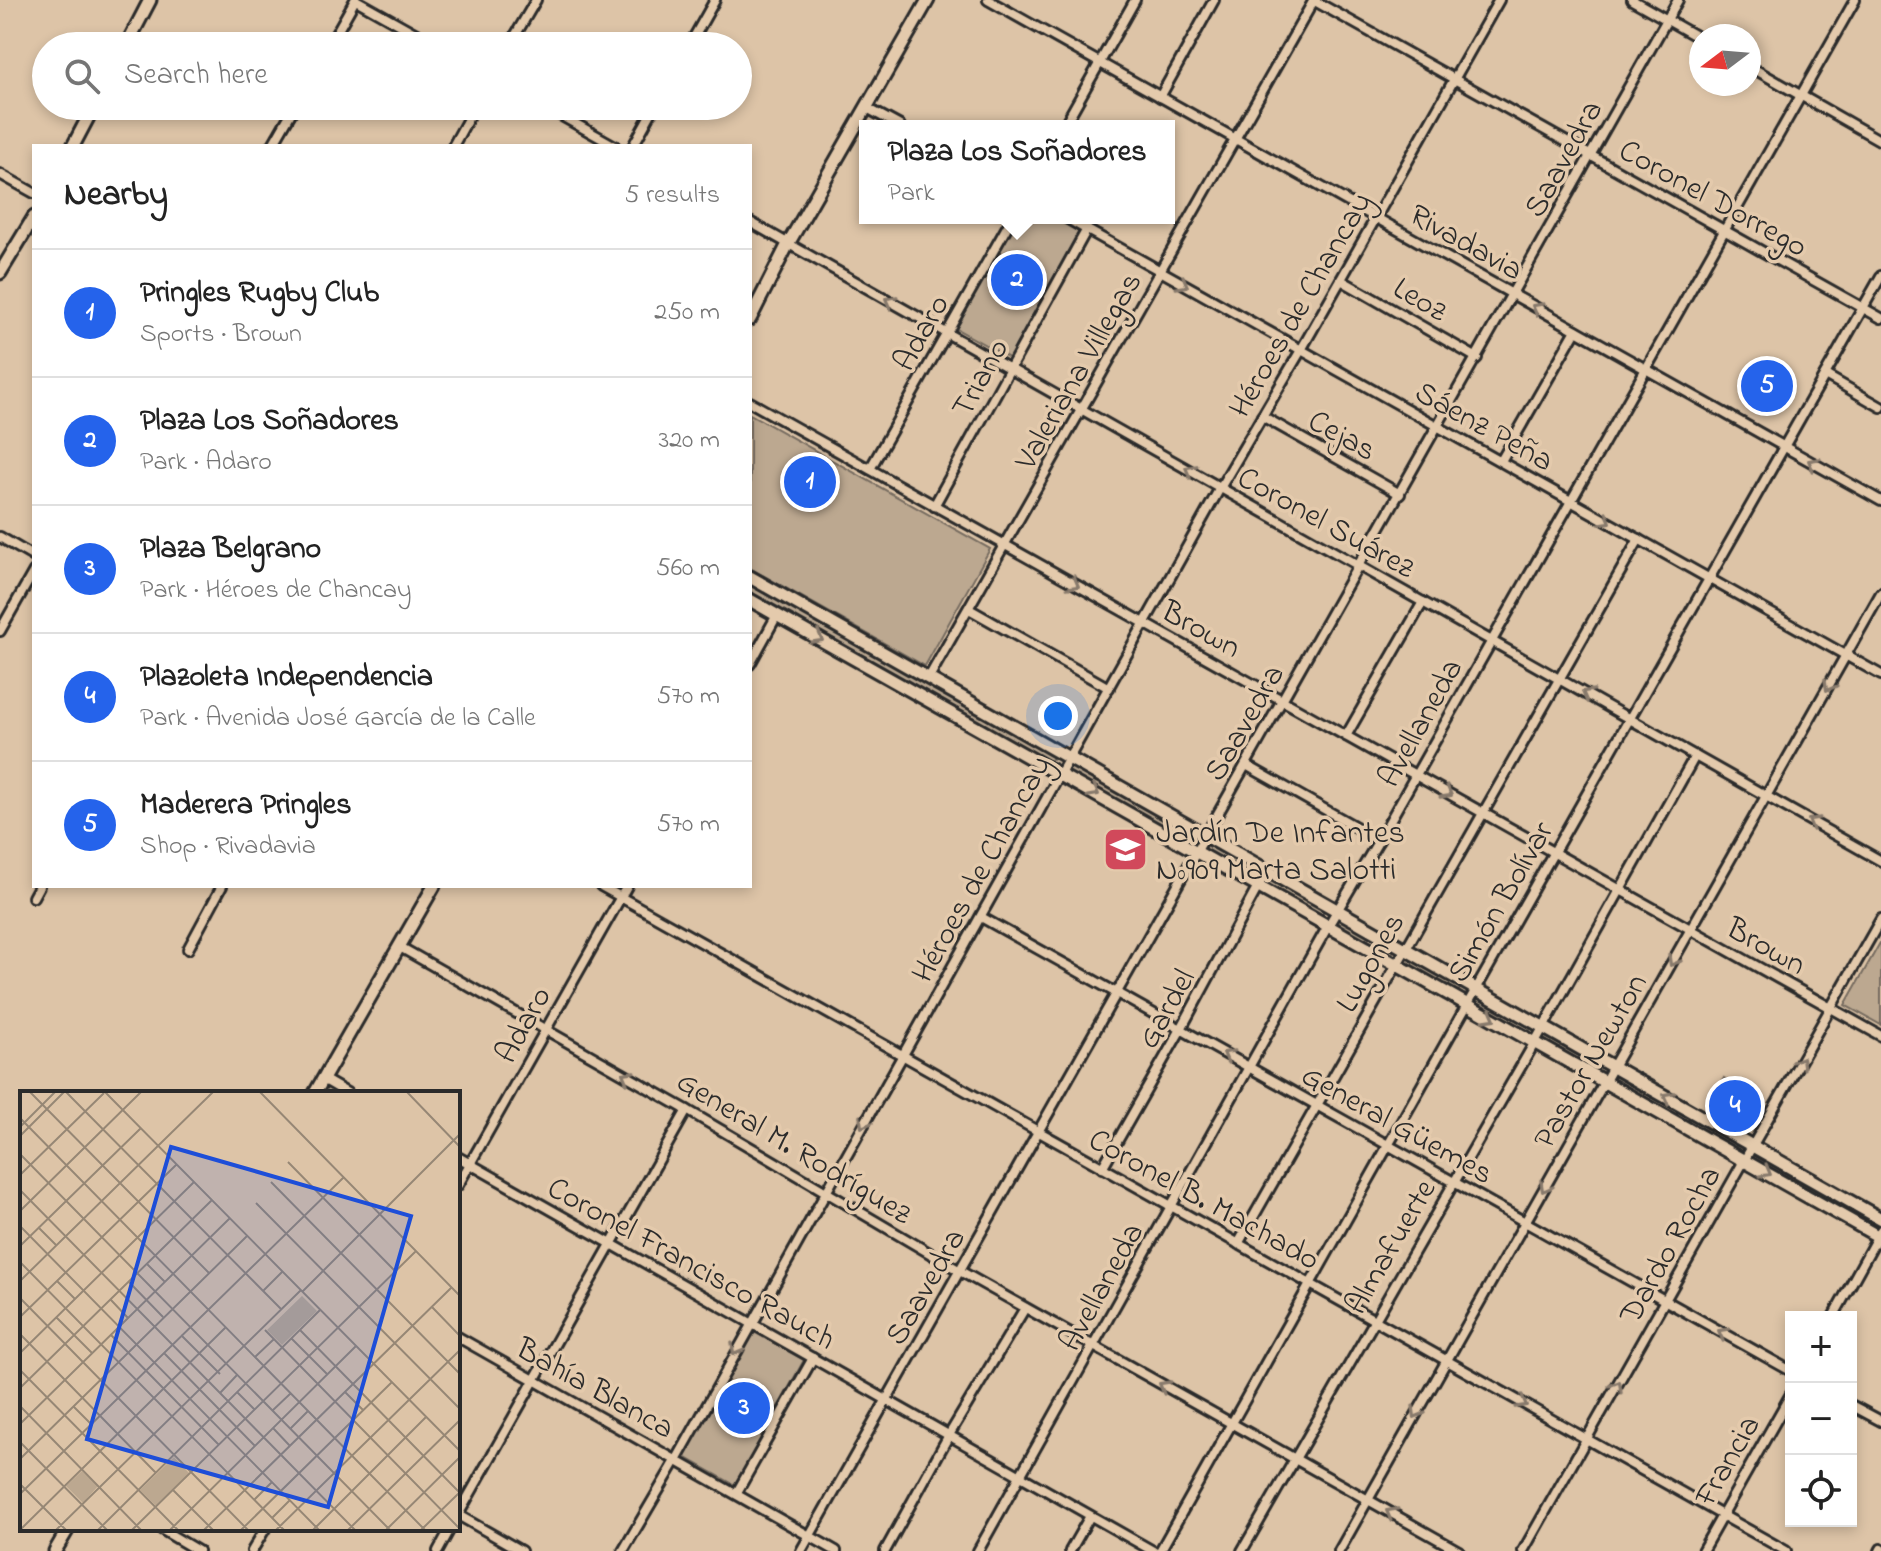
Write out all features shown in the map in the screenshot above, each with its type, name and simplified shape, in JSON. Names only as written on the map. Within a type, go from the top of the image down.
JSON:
[{"type":"main road","points":[[133,32],[150,0]]},
{"type":"main road","points":[[860,120],[928,0]]},
{"type":"main road","points":[[74,144],[87,120]]},
{"type":"main road","points":[[752,315],[788,244],[859,122]]},
{"type":"main road","points":[[0,273],[32,220]]},
{"type":"main road","points":[[752,578],[1881,1219]]},
{"type":"main road","points":[[752,601],[1880,1235]]},
{"type":"main road","points":[[316,1091],[433,888]]},
{"type":"main road","points":[[55,1551],[67,1531]]},
{"type":"street","points":[[337,32],[356,0],[413,32]]},
{"type":"street","points":[[517,32],[536,0]]},
{"type":"street","points":[[697,32],[715,0]]},
{"type":"street","name":"Rivadavia","points":[[988,0],[1881,501]]},
{"type":"street","points":[[1067,120],[1135,0]]},
{"type":"street","points":[[1160,97],[1214,0]]},
{"type":"street","name":"Coronel Dorrego","points":[[1314,0],[1881,318]]},
{"type":"street","name":"Valeriana Villegas","points":[[928,679],[1314,0]]},
{"type":"street","name":"Héroes de Chancay","points":[[623,1551],[1059,773],[1499,0]]},
{"type":"street","points":[[1632,0],[1689,32]]},
{"type":"street","name":"Saavedra","points":[[801,1551],[1678,0]]},
{"type":"street","name":"Avellaneda","points":[[978,1551],[1328,926],[1855,0]]},
{"type":"street","points":[[1761,73],[1881,141]]},
{"type":"street","points":[[867,108],[889,120]]},
{"type":"street","points":[[273,144],[287,120]]},
{"type":"street","points":[[454,144],[467,120]]},
{"type":"street","points":[[569,120],[611,144]]},
{"type":"street","points":[[634,144],[647,120]]},
{"type":"street","points":[[0,174],[32,192]]},
{"type":"street","name":"Coronel Suárez","points":[[752,223],[1881,861]]},
{"type":"street","name":"Adaro","points":[[870,469],[1009,224]]},
{"type":"street","name":"Sáenz Peña","points":[[1077,224],[1881,675]]},
{"type":"street","name":"Triano","points":[[934,506],[1087,229]]},
{"type":"street","name":"Simón Bolívar","points":[[1160,1551],[1881,276]]},
{"type":"street","name":"Leoz","points":[[1341,280],[1477,358]]},
{"type":"street","points":[[1501,461],[1576,330]]},
{"type":"street","points":[[1825,375],[1881,407]]},
{"type":"street","name":"Brown","points":[[752,403],[1881,1036]]},
{"type":"street","name":"Cejas","points":[[1262,416],[1400,494]]},
{"type":"street","points":[[0,537],[32,556]]},
{"type":"street","name":"Lugones","points":[[1238,1244],[1639,539]]},
{"type":"street","points":[[0,631],[32,575]]},
{"type":"street","name":"Pastor Newton","points":[[1339,1551],[1881,593]]},
{"type":"street","points":[[1346,736],[1423,602]]},
{"type":"street","points":[[969,609],[1109,688]]},
{"type":"street","points":[[752,660],[777,615]]},
{"type":"street","name":"Almafuerte","points":[[1242,1551],[1543,1028],[1695,756]]},
{"type":"street","points":[[1246,765],[1379,840]]},
{"type":"street","name":"Gardel","points":[[1102,1168],[1267,870]]},
{"type":"street","points":[[33,897],[38,888]]},
{"type":"street","points":[[188,949],[221,888]]},
{"type":"street","name":"Coronel B. Machado","points":[[604,888],[1786,1551]]},
{"type":"street","name":"Adaro","points":[[460,1182],[626,888]]},
{"type":"street","name":"General Güemes","points":[[981,917],[1785,1368]]},
{"type":"street","name":"Dardo Rocha","points":[[1523,1551],[1881,919]]},
{"type":"street","name":"General M. Rodríguez","points":[[400,947],[687,1110],[960,1271],[1459,1551]]},
{"type":"street","points":[[323,1079],[344,1091]]},
{"type":"street","points":[[460,1511],[687,1110]]},
{"type":"street","name":"Coronel Francisco Rauch","points":[[460,1158],[1153,1551]]},
{"type":"street","points":[[1836,1311],[1880,1235]]},
{"type":"street","points":[[885,1551],[949,1435],[1025,1308]]},
{"type":"street","name":"Bahía Blanca","points":[[460,1338],[836,1551]]},
{"type":"street","points":[[736,1494],[813,1358]]},
{"type":"street","name":"Francia","points":[[1702,1551],[1785,1405]]},
{"type":"street","points":[[1857,1408],[1881,1421]]},
{"type":"street","points":[[460,1516],[521,1551]]},
{"type":"street","points":[[1070,1551],[1090,1516]]},
{"type":"street","points":[[164,1531],[198,1551]]},
{"type":"street","points":[[252,1551],[264,1531]]},
{"type":"street","points":[[438,1551],[449,1531]]},
{"type":"shaded area","points":[[1014,224],[1065,224],[1079,232],[1009,358],[955,328]]},
{"type":"shaded area","points":[[752,415],[990,549],[925,666],[752,569]]},
{"type":"shaded area","points":[[752,584],[1054,756],[1049,763],[752,594]]},
{"type":"shaded area","points":[[1071,765],[1190,831],[1185,839],[1066,772]]},
{"type":"shaded area","points":[[1206,841],[1260,871],[1256,879],[1202,849]]},
{"type":"shaded area","points":[[1271,879],[1325,909],[1320,917],[1266,886]]},
{"type":"shaded area","points":[[1341,918],[1395,948],[1391,956],[1337,926]]},
{"type":"shaded area","points":[[1881,941],[1881,1025],[1845,1005]]},
{"type":"shaded area","points":[[1407,956],[1461,987],[1457,994],[1403,964]]},
{"type":"shaded area","points":[[1478,996],[1532,1026],[1528,1034],[1474,1003]]},
{"type":"shaded area","points":[[1546,1034],[1600,1064],[1596,1072],[1542,1042]]},
{"type":"shaded area","points":[[1617,1073],[1738,1142],[1734,1150],[1613,1080]]},
{"type":"shaded area","points":[[1724,1078],[1764,1102],[1747,1133],[1706,1110]]},
{"type":"shaded area","points":[[1754,1151],[1875,1220],[1871,1228],[1750,1158]]},
{"type":"shaded area","points":[[752,1331],[804,1360],[735,1485],[683,1456]]},
{"type":"place","name":"Plaza Los Soñadores","points":[[1017,280]]},
{"type":"place","name":"Maderera Pringles","points":[[1767,386]]},
{"type":"place","name":"Pringles Rugby Club","points":[[810,482]]},
{"type":"place","name":"Jardín De Infantes Nº909 Marta Salotti","points":[[1125,849]]},
{"type":"place","name":"Plazoleta Independencia","points":[[1735,1106]]},
{"type":"place","name":"Plaza Belgrano","points":[[744,1408]]}]
